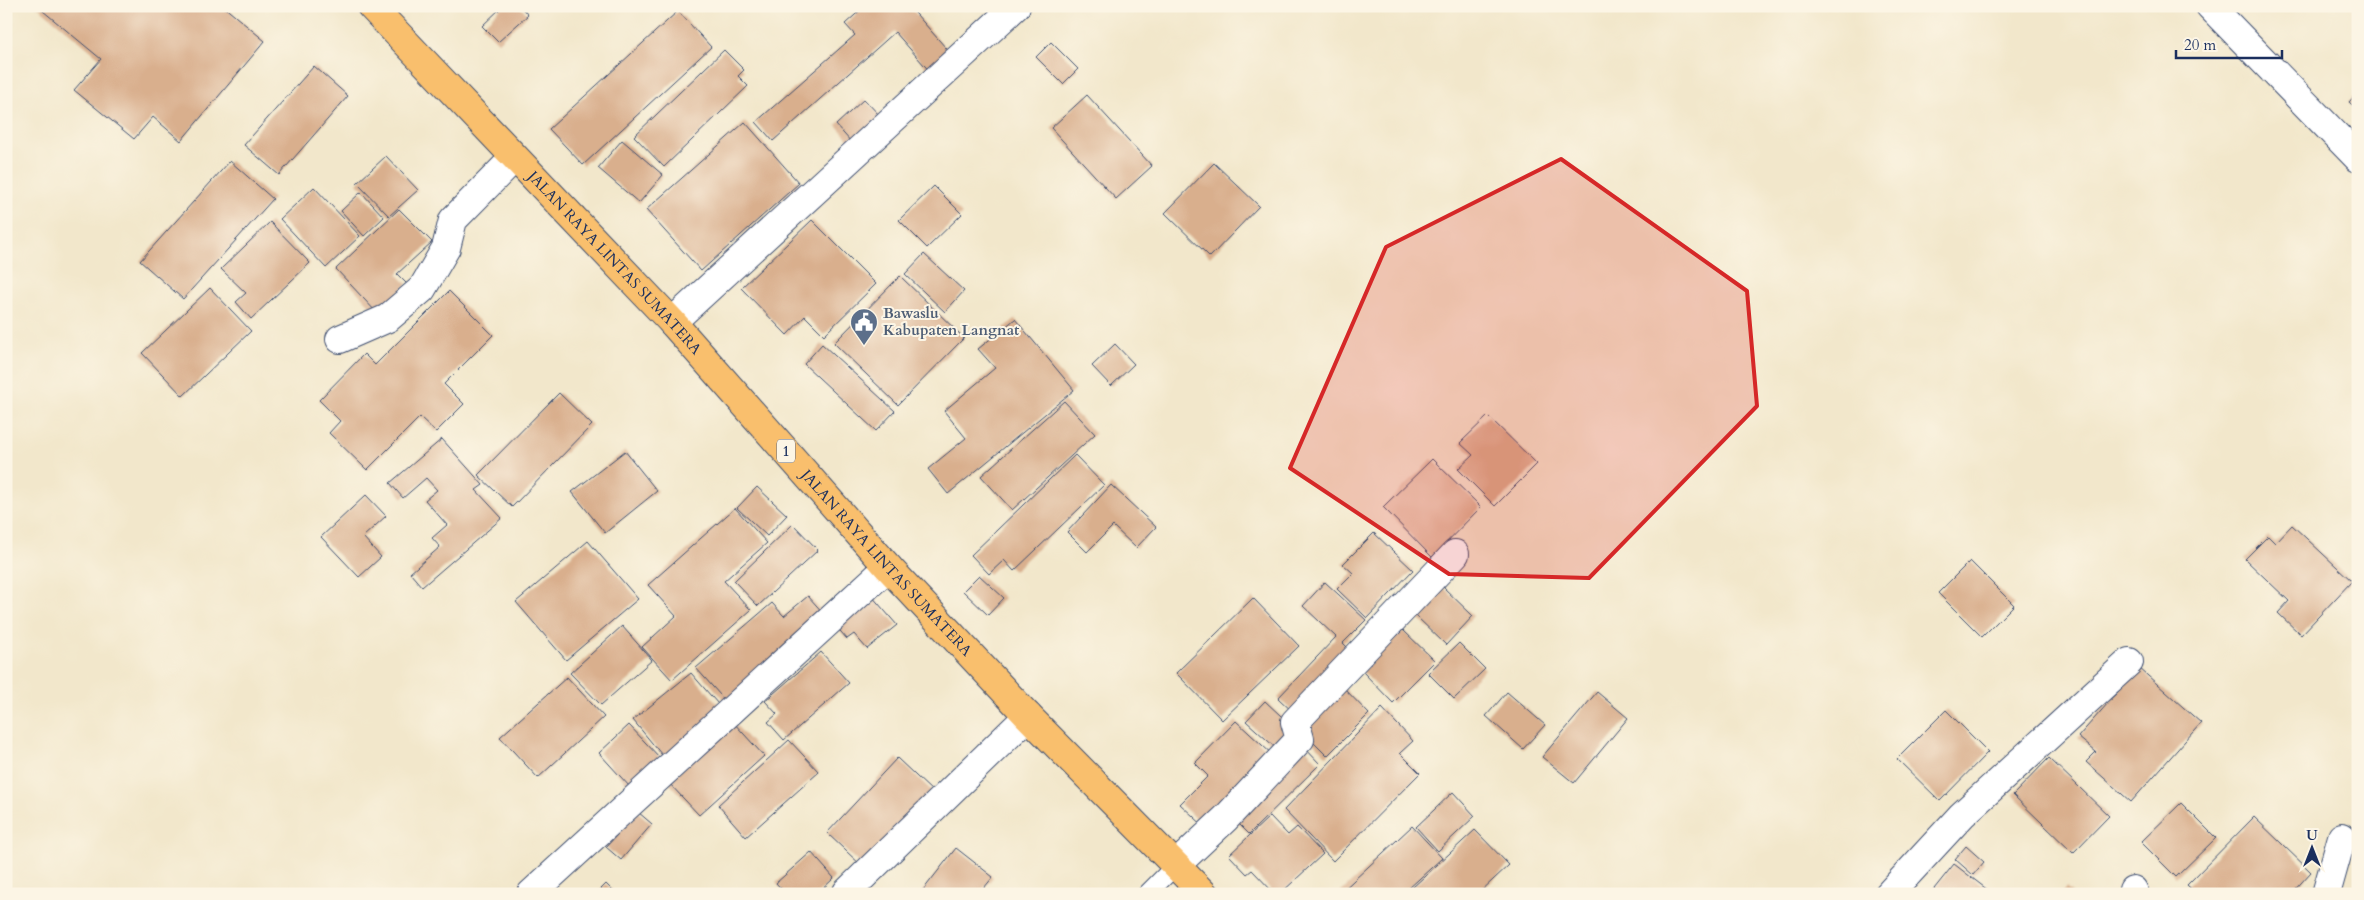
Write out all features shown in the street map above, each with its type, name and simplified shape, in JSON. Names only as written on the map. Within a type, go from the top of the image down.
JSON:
[{"type":"highway","name":"JALAN RAYA LINTAS SUMATERA","points":[[371,6],[672,322],[888,567],[1028,716],[1204,894]]},
{"type":"street","points":[[672,322],[1016,6]]},
{"type":"street","points":[[2210,6],[2358,158]]},
{"type":"street","points":[[340,339],[388,318],[422,289],[446,248],[453,220],[514,158]]},
{"type":"street","points":[[1176,865],[1226,818],[1300,739],[1294,722],[1455,554]]},
{"type":"street","points":[[531,894],[888,567]]},
{"type":"street","points":[[1889,894],[1962,815],[2129,662]]},
{"type":"street","points":[[847,892],[1028,716]]},
{"type":"street","points":[[2326,894],[2342,837]]},
{"type":"lane","points":[[1147,894],[1176,865]]},
{"type":"highlighted area","points":[[1561,159],[1747,291],[1757,406],[1589,578],[1449,574],[1290,468],[1386,247]]},
{"type":"building","points":[[37,6],[223,6],[265,41],[181,141],[153,117],[134,139],[74,90],[101,59]]},
{"type":"building","points":[[503,6],[520,6],[528,15],[498,42],[482,26]]},
{"type":"building","points":[[865,6],[909,6],[953,56],[932,74],[895,32],[773,141],[756,122],[855,35],[845,24]]},
{"type":"building","points":[[678,11],[711,47],[583,165],[549,129]]},
{"type":"building","points":[[1051,42],[1078,69],[1063,84],[1036,57]]},
{"type":"building","points":[[724,50],[744,70],[738,76],[748,86],[664,167],[634,136]]},
{"type":"building","points":[[314,66],[348,96],[279,175],[244,145]]},
{"type":"building","points":[[2358,92],[2358,110],[2349,102]]},
{"type":"building","points":[[1087,95],[1152,166],[1116,199],[1051,128]]},
{"type":"building","points":[[864,99],[881,117],[852,143],[836,125]]},
{"type":"building","points":[[745,122],[799,183],[701,271],[646,210]]},
{"type":"building","points":[[622,140],[663,175],[639,203],[598,168]]},
{"type":"building","points":[[386,156],[418,190],[389,216],[357,183]]},
{"type":"building","points":[[230,161],[273,199],[183,299],[140,261]]},
{"type":"building","points":[[1214,163],[1259,206],[1210,257],[1165,213]]},
{"type":"building","points":[[934,186],[962,214],[927,248],[899,220]]},
{"type":"building","points":[[314,187],[360,236],[326,268],[280,219]]},
{"type":"building","points":[[361,192],[384,217],[364,236],[341,211]]},
{"type":"building","points":[[399,209],[432,242],[397,274],[407,284],[377,313],[336,269]]},
{"type":"building","points":[[812,220],[876,284],[824,335],[805,316],[787,335],[741,288]]},
{"type":"building","points":[[270,222],[310,263],[251,319],[236,302],[246,293],[221,269]]},
{"type":"building","points":[[924,254],[964,291],[945,312],[905,274]]},
{"type":"building","points":[[900,276],[964,338],[898,405],[834,343]]},
{"type":"building","points":[[210,288],[251,331],[183,396],[142,353]]},
{"type":"building","points":[[449,291],[493,335],[444,384],[464,404],[436,432],[420,417],[367,470],[329,433],[340,421],[319,400],[364,354],[375,365]]},
{"type":"building","points":[[1015,319],[1074,390],[948,494],[928,469],[966,438],[944,411],[995,368],[978,349]]},
{"type":"building","points":[[822,344],[895,411],[876,431],[804,364]]},
{"type":"building","points":[[1115,344],[1134,364],[1111,386],[1092,366]]},
{"type":"building","points":[[559,393],[592,425],[512,507],[478,475]]},
{"type":"building","points":[[1064,401],[1095,434],[1012,510],[981,476]]},
{"type":"building","points":[[1488,416],[1537,464],[1495,506],[1458,469],[1473,455],[1460,443]]},
{"type":"building","points":[[442,439],[483,485],[476,490],[502,518],[422,587],[410,573],[440,547],[432,538],[447,525],[425,500],[437,490],[426,478],[403,498],[390,483]]},
{"type":"building","points":[[625,451],[657,491],[605,533],[572,492]]},
{"type":"building","points":[[1075,455],[1104,485],[1014,571],[1004,560],[989,574],[971,555]]},
{"type":"building","points":[[1432,459],[1481,507],[1432,557],[1383,507]]},
{"type":"building","points":[[1111,485],[1156,527],[1136,548],[1113,526],[1087,552],[1067,532]]},
{"type":"building","points":[[757,487],[787,515],[767,536],[737,508]]},
{"type":"building","points":[[366,495],[386,516],[363,537],[381,557],[359,577],[321,537]]},
{"type":"building","points":[[735,508],[767,543],[724,581],[751,610],[672,680],[642,647],[676,616],[648,585]]},
{"type":"building","points":[[793,524],[818,550],[758,606],[734,581]]},
{"type":"building","points":[[2292,525],[2352,581],[2301,635],[2278,613],[2289,601],[2245,559],[2268,536],[2275,543]]},
{"type":"building","points":[[1374,533],[1413,570],[1367,618],[1337,589],[1353,573],[1343,564]]},
{"type":"building","points":[[588,541],[638,599],[566,660],[516,602]]},
{"type":"building","points":[[1970,561],[2014,605],[1982,637],[1938,593]]},
{"type":"building","points":[[979,575],[1004,598],[988,615],[963,591]]},
{"type":"building","points":[[1325,582],[1366,620],[1343,643],[1353,653],[1295,714],[1278,698],[1336,637],[1303,606]]},
{"type":"building","points":[[1442,586],[1473,616],[1446,645],[1415,615]]},
{"type":"building","points":[[871,595],[897,625],[867,649],[854,634],[847,639],[835,625]]},
{"type":"building","points":[[808,596],[825,615],[729,705],[696,668],[772,603],[784,616]]},
{"type":"building","points":[[1253,598],[1299,646],[1222,720],[1176,673]]},
{"type":"building","points":[[622,626],[652,660],[601,705],[570,673]]},
{"type":"building","points":[[1403,630],[1435,661],[1393,703],[1362,671]]},
{"type":"building","points":[[1459,643],[1485,669],[1454,699],[1428,673]]},
{"type":"building","points":[[821,652],[849,683],[784,740],[768,722],[777,714],[765,701]]},
{"type":"building","points":[[2139,668],[2201,723],[2131,802],[2086,762],[2096,752],[2078,737]]},
{"type":"building","points":[[691,673],[725,712],[667,761],[633,720]]},
{"type":"building","points":[[567,677],[604,717],[538,778],[500,737]]},
{"type":"building","points":[[1342,686],[1369,714],[1327,756],[1299,728]]},
{"type":"building","points":[[1507,692],[1545,725],[1523,749],[1486,716]]},
{"type":"building","points":[[1597,692],[1628,718],[1574,783],[1542,757]]},
{"type":"building","points":[[1265,701],[1296,730],[1277,749],[1246,721]]},
{"type":"building","points":[[1382,708],[1413,741],[1400,753],[1420,773],[1333,861],[1284,810]]},
{"type":"building","points":[[1946,710],[1988,752],[1940,801],[1897,759]]},
{"type":"building","points":[[2358,718],[2358,728],[2352,723]]},
{"type":"building","points":[[1236,721],[1275,757],[1207,829],[1180,804],[1208,776],[1195,763]]},
{"type":"building","points":[[733,722],[764,756],[699,815],[668,782]]},
{"type":"building","points":[[629,725],[661,759],[630,787],[599,753]]},
{"type":"building","points":[[789,740],[819,772],[746,837],[718,805]]},
{"type":"building","points":[[1303,746],[1320,764],[1249,834],[1232,817]]},
{"type":"building","points":[[897,758],[934,793],[864,868],[827,833]]},
{"type":"building","points":[[2049,758],[2109,816],[2073,853],[2013,795]]},
{"type":"building","points":[[1453,792],[1475,816],[1438,851],[1416,827]]},
{"type":"building","points":[[2181,803],[2216,838],[2176,877],[2141,842]]},
{"type":"building","points":[[638,812],[652,824],[621,860],[606,847]]},
{"type":"building","points":[[1270,816],[1288,835],[1297,827],[1323,854],[1280,894],[1275,894],[1252,870],[1247,874],[1229,855]]},
{"type":"building","points":[[2254,817],[2311,872],[2291,894],[2197,894],[2187,885]]},
{"type":"building","points":[[1412,826],[1442,858],[1408,889],[1412,894],[1339,894]]},
{"type":"building","points":[[1475,830],[1509,865],[1478,894],[1418,894],[1412,888]]},
{"type":"building","points":[[1966,846],[1984,862],[1973,875],[1955,859]]},
{"type":"building","points":[[956,848],[993,877],[979,894],[920,894]]},
{"type":"building","points":[[811,852],[834,878],[817,894],[786,894],[776,883]]},
{"type":"building","points":[[1954,864],[1993,894],[1930,894]]},
{"type":"building","points":[[606,884],[616,894],[596,894]]},
{"type":"building","points":[[2066,887],[2073,894],[2060,894]]},
{"type":"place","name":"Bawaslu Kabupaten Langnat","points":[[864,346]]}]
